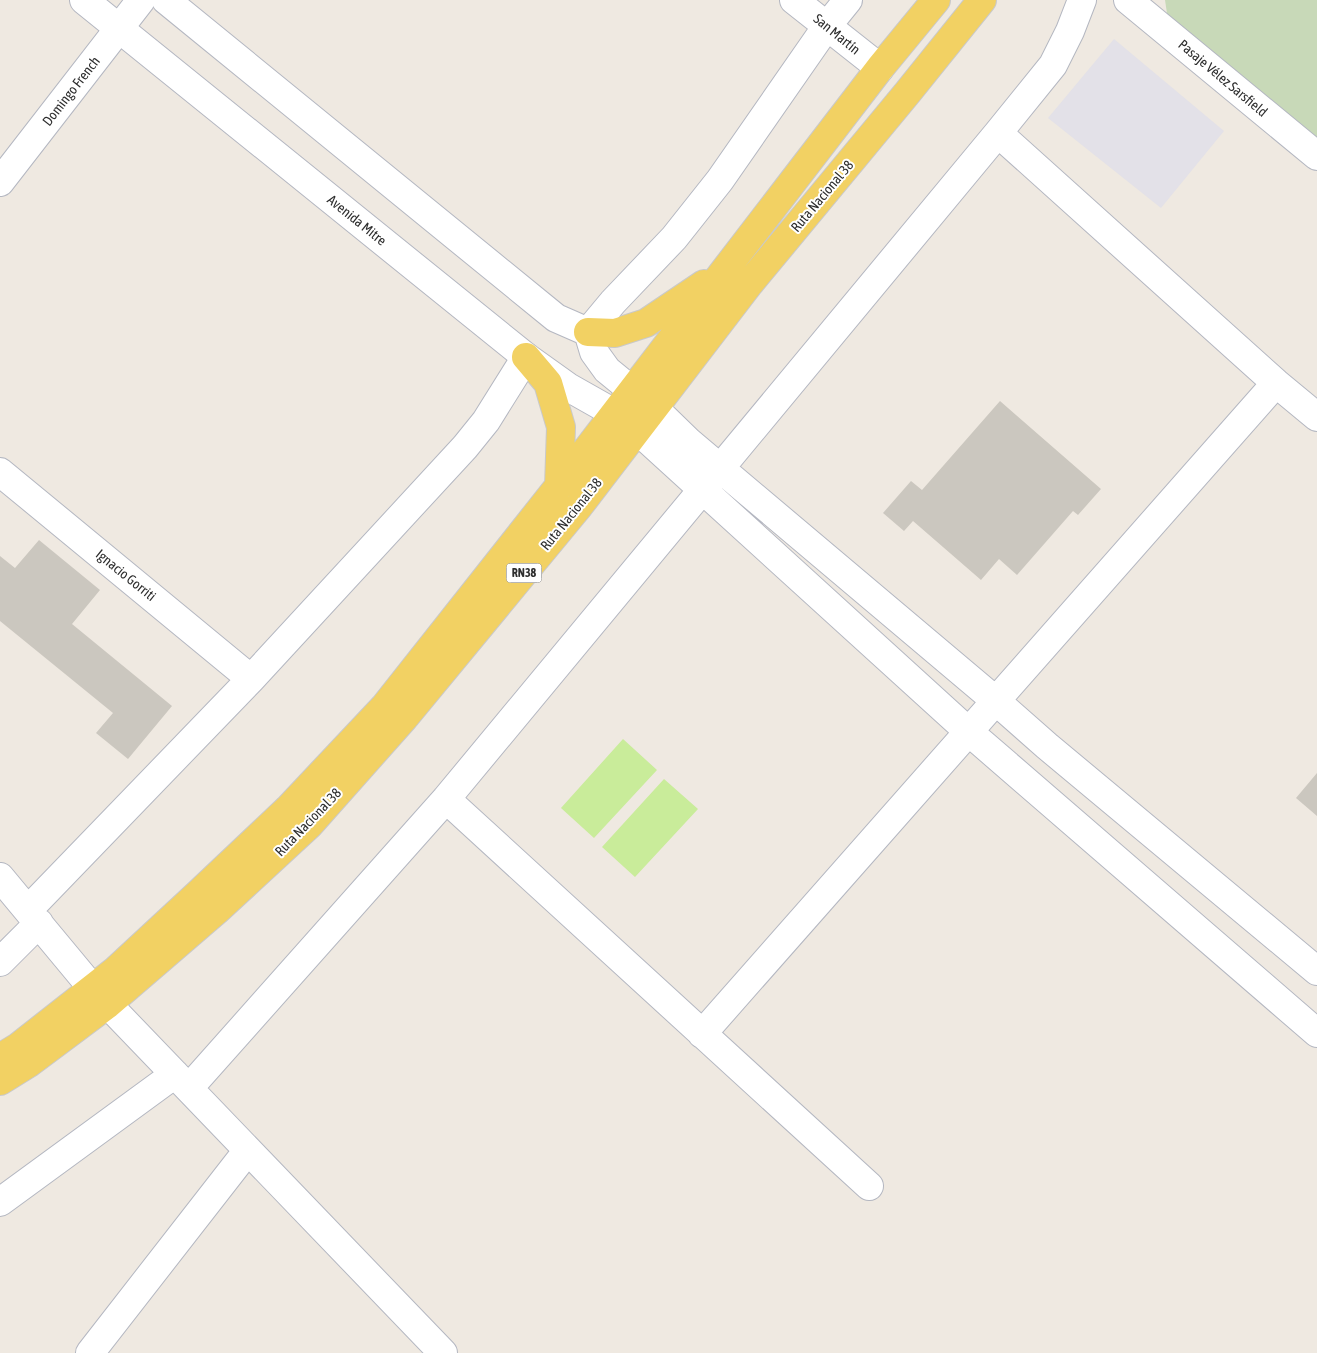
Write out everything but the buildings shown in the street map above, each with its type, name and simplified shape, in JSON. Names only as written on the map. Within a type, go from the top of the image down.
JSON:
[{"type":"main road","name":"Ruta Nacional 38","points":[[0,1081],[29,1063],[100,996],[116,970],[288,808],[385,706],[559,486],[880,68],[936,0]]},
{"type":"main road","name":"Ruta Nacional 38","points":[[0,1058],[100,996],[216,911],[309,825],[404,718],[579,506],[749,284],[982,0]]},
{"type":"main road","points":[[588,332],[614,333],[646,323],[726,269]]},
{"type":"main road","points":[[526,356],[548,383],[561,427],[559,486]]},
{"type":"street","name":"Avenida Mitre","points":[[84,0],[526,356],[568,387],[614,413],[637,430],[969,732],[1317,1033]]},
{"type":"street","name":"Domingo French","points":[[0,182],[141,0]]},
{"type":"street","points":[[166,0],[556,318],[588,332],[594,352],[607,370],[654,408],[690,442],[1047,746],[1317,971]]},
{"type":"street","name":"San Martín","points":[[794,0],[880,68]]},
{"type":"street","points":[[588,332],[613,302],[674,238],[720,180],[827,26],[848,0]]},
{"type":"street","points":[[0,1202],[182,1081],[446,799],[1053,65],[1070,31],[1082,0]]},
{"type":"street","name":"Pasaje Vélez Sarsfield","points":[[1128,0],[1317,156]]},
{"type":"street","points":[[998,133],[1317,418]]},
{"type":"street","points":[[0,962],[33,916],[465,447],[486,421],[526,356]]},
{"type":"street","points":[[702,1034],[1276,383]]},
{"type":"street","name":"Ignacio Gorriti","points":[[0,472],[251,679]]},
{"type":"street","points":[[446,799],[869,1186]]},
{"type":"street","points":[[0,877],[100,996],[443,1353]]},
{"type":"street","points":[[90,1353],[248,1150]]},
{"type":"shaded area","points":[[1114,39],[1224,131],[1161,208],[1048,118]]},
{"type":"green space","points":[[1165,0],[1317,0],[1317,141],[1168,20]]},
{"type":"green space","points":[[623,739],[657,770],[594,838],[561,808]]},
{"type":"green space","points":[[664,779],[698,809],[635,877],[602,847]]}]
